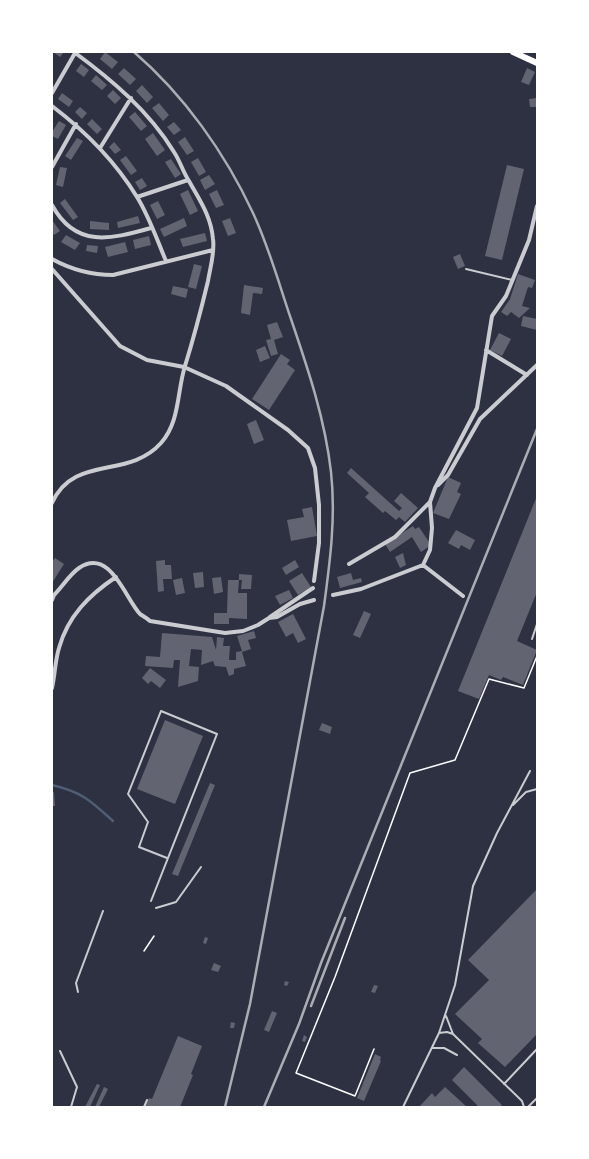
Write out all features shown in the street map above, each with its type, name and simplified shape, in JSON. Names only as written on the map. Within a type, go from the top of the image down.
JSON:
[{"type":"main road","points":[[513,52],[537,63]]},
{"type":"street","points":[[52,93],[75,52],[131,98],[174,152],[188,180],[206,210],[213,240],[213,250],[197,330],[184,368],[175,417],[162,442],[146,455],[127,464],[88,471],[71,479],[60,488],[52,503]]},
{"type":"street","points":[[100,148],[131,98]]},
{"type":"street","points":[[52,106],[76,124],[100,148],[137,198],[166,261]]},
{"type":"street","points":[[52,167],[76,124]]},
{"type":"street","points":[[137,198],[188,180]]},
{"type":"street","points":[[52,205],[58,216],[68,226],[87,236],[111,238],[151,228]]},
{"type":"street","points":[[333,595],[361,589],[423,565],[430,550],[432,528],[430,502],[435,488],[477,408],[492,316],[506,296],[530,240],[537,206]]},
{"type":"street","points":[[52,258],[64,266],[97,275],[113,275],[213,250]]},
{"type":"street","points":[[52,269],[120,346],[147,360],[184,368],[226,386],[288,430],[308,448],[315,468],[319,505],[319,543],[314,581]]},
{"type":"street","points":[[486,350],[527,375]]},
{"type":"street","points":[[435,488],[448,475],[480,419],[537,365]]},
{"type":"street","points":[[348,564],[395,537],[430,502]]},
{"type":"street","points":[[52,600],[54,595],[80,567],[93,563],[106,566],[116,577],[140,614],[150,620],[225,633],[243,631],[258,625],[313,588]]},
{"type":"street","points":[[423,565],[463,596]]},
{"type":"street","points":[[52,688],[59,648],[67,625],[83,603],[116,577]]},
{"type":"street","points":[[269,618],[277,617],[300,604],[314,600]]},
{"type":"lane","points":[[466,269],[512,280]]},
{"type":"lane","points":[[532,639],[537,624]]},
{"type":"lane","points":[[151,901],[217,734],[161,711],[128,794],[148,822],[139,847],[167,858]]},
{"type":"lane","points":[[403,1107],[439,1033],[455,985],[473,886],[510,807],[530,772]]},
{"type":"lane","points":[[510,807],[526,792],[537,789]]},
{"type":"lane","points":[[156,908],[176,902],[201,867]]},
{"type":"lane","points":[[78,992],[76,983],[103,911]]},
{"type":"lane","points":[[446,1012],[446,1018],[454,1034],[522,1101],[524,1107]]},
{"type":"lane","points":[[439,1033],[447,1032],[454,1034]]},
{"type":"lane","points":[[432,1048],[444,1048],[457,1055]]},
{"type":"lane","points":[[504,1084],[537,1049]]},
{"type":"lane","points":[[60,1050],[78,1087],[71,1107]]},
{"type":"lane","points":[[528,1107],[537,1098]]},
{"type":"lane","points":[[144,1107],[148,1100]]},
{"type":"path","points":[[374,1049],[355,1096],[296,1073],[335,977],[410,773],[455,760],[489,679],[524,688],[537,656]]},
{"type":"path","points":[[144,951],[154,936]]},
{"type":"building","points":[[53,52],[64,52],[60,57]]},
{"type":"building","points":[[105,52],[118,62],[112,69],[100,59]]},
{"type":"building","points":[[81,64],[89,70],[84,77],[76,71]]},
{"type":"building","points":[[124,68],[136,79],[130,85],[118,74]]},
{"type":"building","points":[[527,68],[535,72],[529,85],[521,82]]},
{"type":"building","points":[[96,75],[107,85],[102,90],[91,81]]},
{"type":"building","points":[[142,85],[153,97],[147,103],[136,91]]},
{"type":"building","points":[[113,90],[121,98],[115,104],[107,96]]},
{"type":"building","points":[[62,93],[73,101],[69,107],[58,99]]},
{"type":"building","points":[[537,98],[537,107],[530,107],[529,99]]},
{"type":"building","points":[[159,103],[169,115],[163,121],[152,108]]},
{"type":"building","points":[[80,107],[87,113],[82,119],[75,112]]},
{"type":"building","points":[[135,112],[147,126],[141,131],[129,117]]},
{"type":"building","points":[[92,119],[102,129],[97,134],[87,124]]},
{"type":"building","points":[[59,121],[66,125],[58,139],[52,136],[52,132]]},
{"type":"building","points":[[174,122],[181,130],[174,135],[167,127]]},
{"type":"building","points":[[153,133],[165,150],[157,156],[145,139]]},
{"type":"building","points":[[185,137],[194,151],[187,155],[178,142]]},
{"type":"building","points":[[77,138],[83,141],[71,160],[65,156]]},
{"type":"building","points":[[114,142],[121,150],[115,154],[109,147]]},
{"type":"building","points":[[126,156],[137,171],[131,175],[120,160]]},
{"type":"building","points":[[198,158],[206,172],[199,176],[191,162]]},
{"type":"building","points":[[171,159],[181,174],[175,178],[165,162]]},
{"type":"building","points":[[507,165],[524,169],[502,260],[485,256]]},
{"type":"building","points":[[60,167],[67,168],[63,187],[56,185]]},
{"type":"building","points":[[209,175],[215,184],[205,190],[200,180]]},
{"type":"building","points":[[142,178],[147,186],[140,190],[135,182]]},
{"type":"building","points":[[188,190],[198,211],[190,215],[180,194]]},
{"type":"building","points":[[217,190],[224,205],[216,208],[209,194]]},
{"type":"building","points":[[65,199],[78,217],[73,220],[60,203]]},
{"type":"building","points":[[158,201],[165,215],[157,219],[150,205]]},
{"type":"building","points":[[138,216],[140,223],[118,228],[117,222]]},
{"type":"building","points":[[184,218],[187,226],[164,237],[160,229]]},
{"type":"building","points":[[230,218],[236,233],[228,236],[222,221]]},
{"type":"building","points":[[52,220],[60,231],[54,235],[52,232]]},
{"type":"building","points":[[90,221],[109,223],[109,230],[90,229]]},
{"type":"building","points":[[205,233],[207,241],[183,247],[180,239]]},
{"type":"building","points":[[66,235],[80,243],[75,250],[61,242]]},
{"type":"building","points":[[149,236],[151,245],[135,249],[133,240]]},
{"type":"building","points":[[125,242],[128,252],[108,257],[105,247]]},
{"type":"building","points":[[87,245],[98,246],[97,253],[86,251]]},
{"type":"building","points":[[460,254],[465,266],[458,269],[453,257]]},
{"type":"building","points":[[194,264],[202,266],[196,289],[188,287]]},
{"type":"building","points":[[518,274],[535,280],[532,288],[528,287],[522,306],[530,308],[519,318],[511,312],[507,316],[501,312],[510,299]]},
{"type":"building","points":[[244,285],[263,288],[262,294],[253,293],[250,315],[241,313]]},
{"type":"building","points":[[173,286],[188,289],[186,298],[171,294]]},
{"type":"building","points":[[523,316],[537,319],[537,330],[521,326]]},
{"type":"building","points":[[277,322],[283,337],[274,340],[278,354],[271,356],[266,340],[271,339],[267,325]]},
{"type":"building","points":[[499,333],[511,339],[502,356],[490,350]]},
{"type":"building","points":[[265,346],[270,358],[260,362],[256,350]]},
{"type":"building","points":[[281,354],[290,360],[287,364],[295,370],[269,410],[252,399]]},
{"type":"building","points":[[256,420],[264,440],[254,444],[247,424]]},
{"type":"building","points":[[351,468],[399,511],[402,508],[394,501],[401,493],[418,508],[405,522],[399,517],[396,520],[385,511],[383,513],[365,497],[369,493],[347,473]]},
{"type":"building","points":[[448,477],[461,483],[457,492],[461,494],[449,519],[433,513]]},
{"type":"building","points":[[537,496],[537,592],[517,641],[537,650],[523,685],[503,677],[501,680],[489,675],[479,699],[458,691]]},
{"type":"building","points":[[312,507],[317,536],[291,541],[287,520],[304,517],[302,509]]},
{"type":"building","points":[[413,526],[415,529],[419,527],[431,545],[421,552],[412,537],[390,552],[385,544]]},
{"type":"building","points":[[456,530],[475,540],[470,550],[461,545],[459,549],[448,543]]},
{"type":"building","points":[[403,553],[406,565],[400,568],[395,557]]},
{"type":"building","points":[[55,558],[64,564],[52,583],[52,562]]},
{"type":"building","points":[[165,560],[165,565],[171,565],[172,579],[163,579],[164,591],[158,592],[156,561]]},
{"type":"building","points":[[295,560],[299,567],[286,575],[282,568]]},
{"type":"building","points":[[203,572],[204,587],[195,588],[193,573]]},
{"type":"building","points":[[302,573],[311,587],[298,595],[289,581]]},
{"type":"building","points":[[351,573],[353,580],[361,578],[362,582],[340,588],[337,577]]},
{"type":"building","points":[[239,574],[252,575],[251,589],[241,589],[242,580],[239,580]]},
{"type":"building","points":[[221,577],[223,592],[214,594],[212,578]]},
{"type":"building","points":[[182,578],[185,593],[176,595],[173,580]]},
{"type":"building","points":[[228,580],[239,580],[238,593],[247,593],[247,619],[229,618],[229,624],[214,624],[214,613],[227,613]]},
{"type":"building","points":[[289,590],[293,598],[280,605],[275,596]]},
{"type":"building","points":[[364,611],[371,614],[360,638],[353,635]]},
{"type":"building","points":[[293,614],[306,639],[298,643],[293,633],[286,637],[278,622]]},
{"type":"building","points":[[254,631],[256,638],[248,640],[251,649],[242,652],[246,666],[234,669],[234,674],[229,676],[226,667],[215,666],[213,661],[201,665],[202,650],[191,649],[189,666],[199,667],[198,681],[178,687],[180,660],[174,660],[173,668],[145,666],[146,656],[160,657],[162,633],[212,637],[216,650],[217,637],[224,638],[223,646],[230,646],[229,660],[236,660],[236,652],[242,651],[237,636]]},
{"type":"building","points":[[150,668],[166,680],[160,688],[151,681],[148,684],[142,678]]},
{"type":"building","points":[[165,720],[203,736],[175,804],[137,789]]},
{"type":"building","points":[[322,723],[332,727],[330,734],[319,730]]},
{"type":"building","points":[[210,783],[215,785],[178,876],[172,874]]},
{"type":"building","points":[[54,792],[55,806],[52,806],[52,793]]},
{"type":"building","points":[[537,889],[537,1034],[505,1067],[478,1043],[482,1039],[455,1014],[489,980],[468,960]]},
{"type":"building","points":[[205,937],[208,938],[206,944],[203,943]]},
{"type":"building","points":[[214,963],[221,966],[218,972],[211,970]]},
{"type":"building","points":[[285,981],[289,982],[287,986],[284,985]]},
{"type":"building","points":[[374,985],[378,986],[375,993],[371,992]]},
{"type":"building","points":[[272,1011],[277,1013],[269,1032],[264,1030]]},
{"type":"building","points":[[231,1022],[235,1023],[234,1028],[230,1028]]},
{"type":"building","points":[[304,1035],[307,1037],[305,1042],[302,1041]]},
{"type":"building","points":[[178,1036],[202,1046],[191,1074],[193,1075],[180,1107],[145,1107],[149,1098],[152,1099]]},
{"type":"building","points":[[375,1054],[381,1057],[381,1061],[364,1101],[357,1098]]},
{"type":"building","points":[[464,1067],[502,1105],[500,1107],[479,1107],[452,1080]]},
{"type":"building","points":[[97,1084],[100,1085],[90,1107],[85,1107]]},
{"type":"building","points":[[104,1087],[108,1089],[99,1107],[95,1107]]},
{"type":"building","points":[[445,1087],[467,1107],[419,1107],[432,1093],[435,1097]]},
{"type":"waterway","points":[[52,785],[79,794],[86,798],[113,821]]},
{"type":"railway","points":[[134,52],[170,87],[202,126],[230,169],[253,213],[269,252],[310,375],[325,433],[331,472],[333,523],[324,606],[250,1004],[225,1107]]},
{"type":"railway","points":[[264,1107],[299,1024],[321,963],[537,429]]},
{"type":"railway","points":[[311,1006],[345,918]]}]
